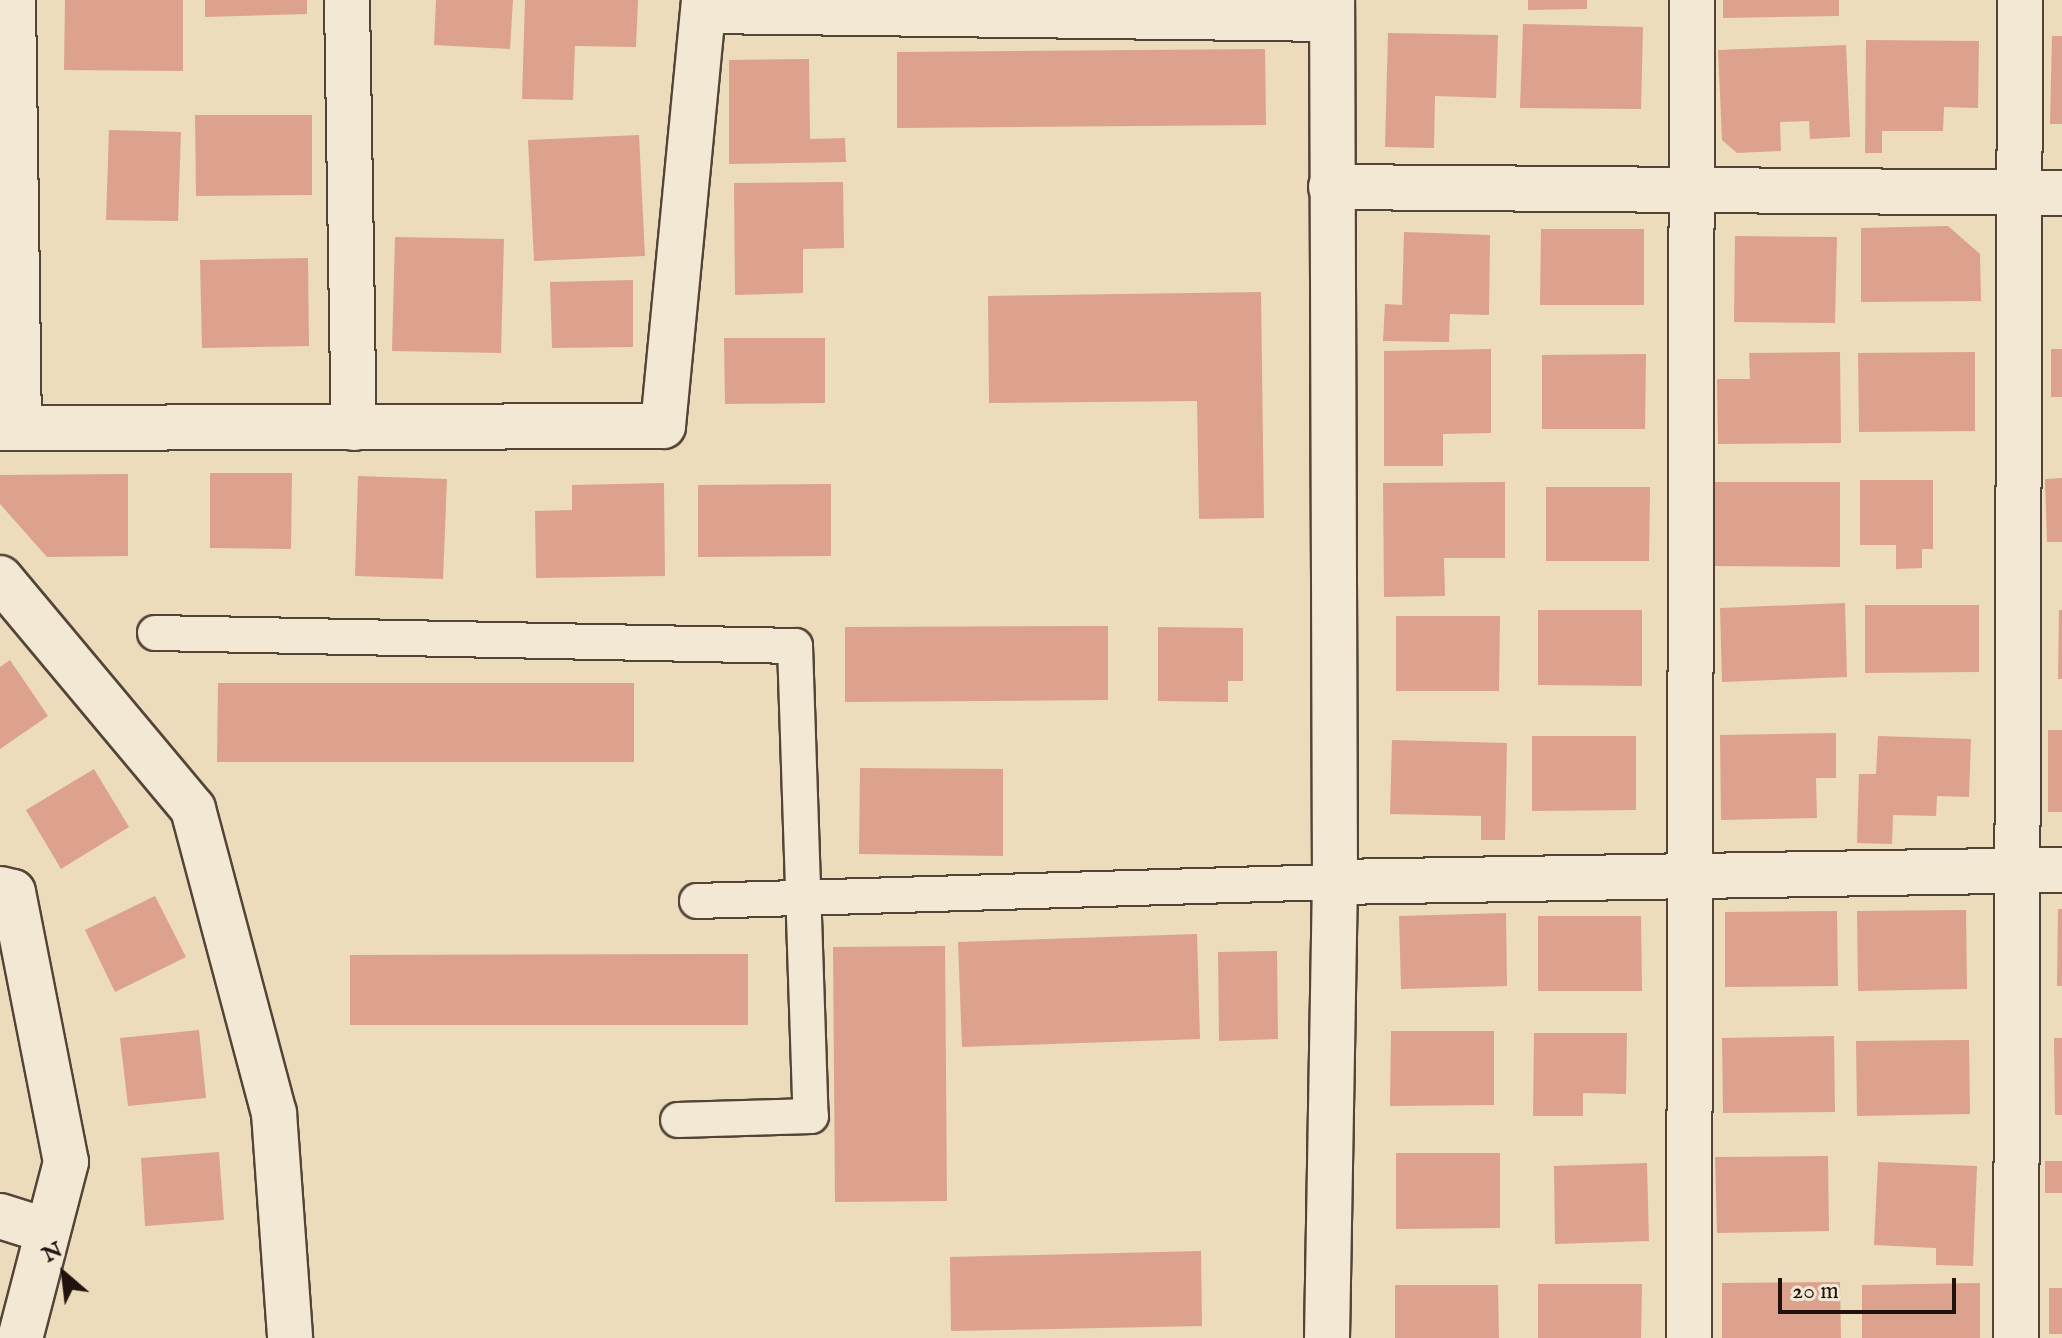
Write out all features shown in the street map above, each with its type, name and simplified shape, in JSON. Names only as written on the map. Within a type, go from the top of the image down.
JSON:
[{"type":"street","points":[[13,0],[10,428],[663,426],[704,6],[1332,10],[1335,882],[1327,1338]]},
{"type":"street","points":[[347,0],[354,428]]},
{"type":"street","points":[[1689,1338],[1689,876],[1696,190],[1692,0]]},
{"type":"street","points":[[2016,1338],[2018,868],[2042,193],[2020,0]]},
{"type":"street","points":[[1331,187],[2042,193]]},
{"type":"street","points":[[0,578],[193,809],[274,1113],[290,1338]]},
{"type":"street","points":[[1335,882],[2018,868],[2062,870]]},
{"type":"street","points":[[4,885],[66,1162],[20,1338]]},
{"type":"street","points":[[0,1216],[48,1231]]},
{"type":"lane","points":[[155,633],[795,646],[811,1116],[678,1120]]},
{"type":"lane","points":[[697,901],[1335,882]]},
{"type":"building","points":[[65,0],[183,0],[183,71],[64,70]]},
{"type":"building","points":[[205,0],[307,0],[307,14],[205,17]]},
{"type":"building","points":[[436,0],[513,0],[510,49],[434,45]]},
{"type":"building","points":[[525,0],[638,0],[636,47],[575,46],[573,100],[522,99]]},
{"type":"building","points":[[1528,0],[1587,0],[1587,9],[1528,10]]},
{"type":"building","points":[[1723,0],[1839,0],[1839,16],[1723,18]]},
{"type":"building","points":[[1523,24],[1643,27],[1641,109],[1520,108]]},
{"type":"building","points":[[1388,33],[1498,35],[1496,98],[1435,96],[1434,148],[1385,147]]},
{"type":"building","points":[[2052,36],[2062,36],[2062,124],[2050,124]]},
{"type":"building","points":[[1866,40],[1979,41],[1978,108],[1944,107],[1943,131],[1882,131],[1882,153],[1865,153]]},
{"type":"building","points":[[1846,45],[1850,137],[1810,139],[1809,121],[1780,122],[1781,151],[1737,153],[1722,140],[1718,50]]},
{"type":"building","points":[[1265,49],[1266,125],[897,128],[897,52]]},
{"type":"building","points":[[809,59],[810,139],[845,138],[846,162],[729,164],[729,60]]},
{"type":"building","points":[[195,115],[312,115],[312,195],[196,196]]},
{"type":"building","points":[[109,130],[181,132],[178,221],[106,220]]},
{"type":"building","points":[[639,135],[645,256],[534,261],[528,140]]},
{"type":"building","points":[[843,182],[844,248],[803,249],[803,293],[735,295],[734,183]]},
{"type":"building","points":[[1948,226],[1980,254],[1981,301],[1861,302],[1861,228]]},
{"type":"building","points":[[1541,229],[1644,229],[1644,305],[1540,305]]},
{"type":"building","points":[[1404,232],[1490,235],[1489,315],[1450,314],[1449,342],[1383,341],[1385,304],[1402,305]]},
{"type":"building","points":[[1735,236],[1837,237],[1835,323],[1734,322]]},
{"type":"building","points":[[395,237],[504,239],[501,353],[392,351]]},
{"type":"building","points":[[308,258],[309,346],[202,348],[200,260]]},
{"type":"building","points":[[633,280],[633,347],[552,348],[550,282]]},
{"type":"building","points":[[1261,292],[1264,518],[1199,519],[1197,401],[989,403],[988,296]]},
{"type":"building","points":[[724,338],[825,338],[825,403],[725,404]]},
{"type":"building","points":[[1491,349],[1491,433],[1443,434],[1443,466],[1384,466],[1384,351]]},
{"type":"building","points":[[2051,349],[2062,349],[2062,397],[2051,397]]},
{"type":"building","points":[[1840,352],[1841,443],[1718,444],[1717,379],[1750,379],[1749,353]]},
{"type":"building","points":[[1975,352],[1975,431],[1859,432],[1858,353]]},
{"type":"building","points":[[1646,354],[1645,429],[1542,429],[1542,355]]},
{"type":"building","points":[[210,473],[292,473],[291,549],[210,548]]},
{"type":"building","points":[[128,474],[128,556],[47,557],[0,504],[0,475]]},
{"type":"building","points":[[358,476],[447,479],[443,579],[355,576]]},
{"type":"building","points":[[2062,478],[2062,542],[2047,542],[2045,479]]},
{"type":"building","points":[[1860,480],[1933,480],[1933,549],[1922,549],[1922,568],[1896,569],[1896,545],[1860,545]]},
{"type":"building","points":[[1505,482],[1505,558],[1444,558],[1445,596],[1384,597],[1383,483]]},
{"type":"building","points":[[1711,482],[1840,482],[1840,567],[1710,566]]},
{"type":"building","points":[[664,483],[665,576],[536,578],[535,511],[572,510],[572,485]]},
{"type":"building","points":[[831,484],[831,556],[698,557],[698,485]]},
{"type":"building","points":[[1546,487],[1650,487],[1649,561],[1546,561]]},
{"type":"building","points":[[1845,603],[1847,677],[1722,682],[1720,608]]},
{"type":"building","points":[[1865,605],[1979,605],[1979,672],[1865,673]]},
{"type":"building","points":[[1538,610],[1642,610],[1642,686],[1538,685]]},
{"type":"building","points":[[2059,610],[2062,610],[2062,679],[2058,679]]},
{"type":"building","points":[[1396,616],[1500,616],[1499,691],[1396,691]]},
{"type":"building","points":[[1108,626],[1108,700],[845,702],[845,627]]},
{"type":"building","points":[[1158,627],[1243,628],[1243,681],[1228,681],[1228,702],[1158,701]]},
{"type":"building","points":[[10,660],[48,716],[0,749],[0,667]]},
{"type":"building","points":[[218,683],[634,683],[634,762],[217,762]]},
{"type":"building","points":[[2048,730],[2062,730],[2062,812],[2048,812]]},
{"type":"building","points":[[1836,733],[1836,778],[1816,778],[1817,818],[1721,820],[1720,735]]},
{"type":"building","points":[[1532,736],[1636,736],[1636,810],[1532,811]]},
{"type":"building","points":[[1878,736],[1971,739],[1969,797],[1937,796],[1936,816],[1893,815],[1892,844],[1857,843],[1859,774],[1876,774]]},
{"type":"building","points":[[1392,740],[1507,743],[1505,840],[1481,840],[1481,816],[1390,814]]},
{"type":"building","points":[[860,768],[1003,769],[1003,856],[859,854]]},
{"type":"building","points":[[94,769],[129,827],[61,869],[26,810]]},
{"type":"building","points":[[155,896],[186,957],[115,992],[85,930]]},
{"type":"building","points":[[2058,909],[2062,909],[2062,986],[2057,986]]},
{"type":"building","points":[[1966,910],[1967,989],[1858,991],[1857,911]]},
{"type":"building","points":[[1837,911],[1838,986],[1725,987],[1725,912]]},
{"type":"building","points":[[1506,913],[1507,986],[1401,989],[1399,916]]},
{"type":"building","points":[[1538,916],[1641,916],[1642,991],[1538,991]]},
{"type":"building","points":[[1197,934],[1200,1039],[962,1047],[958,942]]},
{"type":"building","points":[[945,946],[947,1201],[835,1202],[833,947]]},
{"type":"building","points":[[1277,951],[1278,1039],[1219,1041],[1218,952]]},
{"type":"building","points":[[748,954],[748,1025],[350,1025],[350,955]]},
{"type":"building","points":[[199,1030],[206,1098],[128,1106],[120,1038]]},
{"type":"building","points":[[1391,1031],[1494,1031],[1494,1105],[1390,1106]]},
{"type":"building","points":[[1534,1033],[1627,1033],[1626,1094],[1583,1093],[1583,1116],[1533,1116]]},
{"type":"building","points":[[1834,1036],[1835,1112],[1723,1113],[1722,1038]]},
{"type":"building","points":[[2054,1038],[2062,1038],[2062,1115],[2055,1115]]},
{"type":"building","points":[[1969,1040],[1970,1114],[1857,1116],[1856,1041]]},
{"type":"building","points":[[219,1152],[224,1220],[145,1226],[141,1158]]},
{"type":"building","points":[[1396,1153],[1500,1153],[1500,1228],[1396,1229]]},
{"type":"building","points":[[1828,1156],[1829,1231],[1717,1233],[1715,1157]]},
{"type":"building","points":[[2045,1161],[2062,1161],[2062,1193],[2045,1193]]},
{"type":"building","points":[[1878,1162],[1977,1166],[1973,1266],[1936,1265],[1936,1248],[1874,1245]]},
{"type":"building","points":[[1647,1163],[1649,1241],[1555,1244],[1554,1166]]},
{"type":"building","points":[[1201,1251],[1202,1326],[951,1331],[950,1257]]},
{"type":"building","points":[[1840,1282],[1841,1338],[1722,1338],[1722,1283]]},
{"type":"building","points":[[1980,1283],[1980,1338],[1862,1338],[1862,1285]]},
{"type":"building","points":[[1538,1284],[1642,1284],[1641,1338],[1538,1338]]},
{"type":"building","points":[[1395,1285],[1498,1285],[1499,1338],[1395,1338]]},
{"type":"building","points":[[2049,1288],[2062,1288],[2062,1334],[2049,1334]]}]
